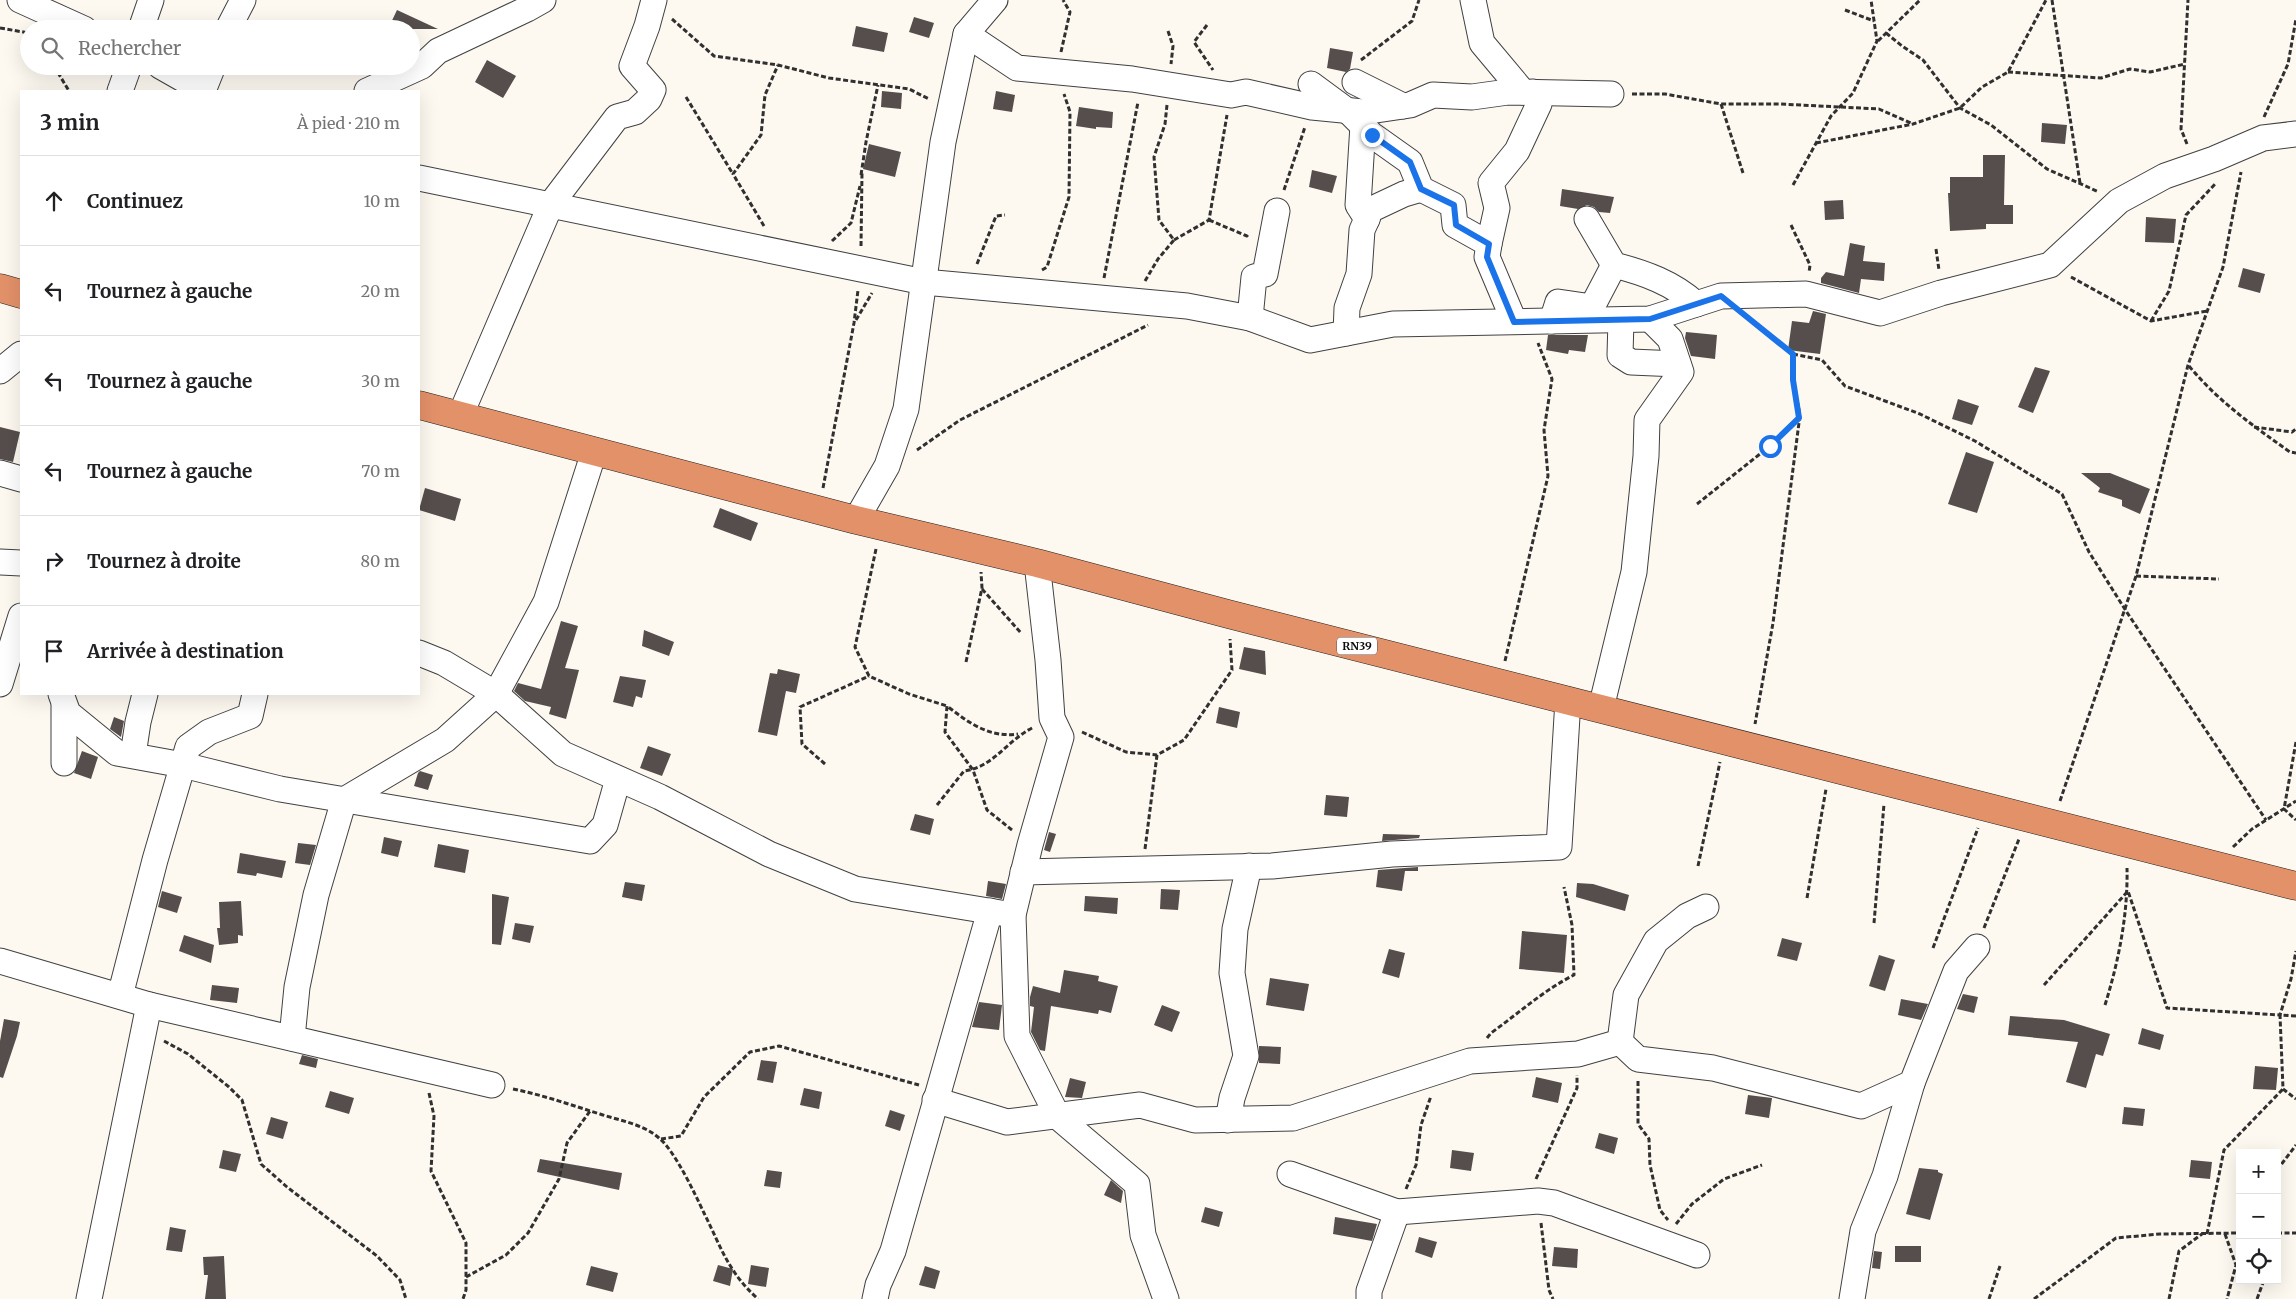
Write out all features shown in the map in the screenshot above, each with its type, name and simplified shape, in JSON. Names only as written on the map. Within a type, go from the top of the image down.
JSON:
[{"type":"highway","points":[[0,288],[20,294]]},
{"type":"highway","name":"RN39","points":[[420,405],[868,523],[1036,563],[1228,614],[2296,886]]},
{"type":"street","points":[[20,0],[64,20]]},
{"type":"street","points":[[144,20],[151,0]]},
{"type":"street","points":[[233,20],[243,0]]},
{"type":"street","points":[[420,67],[438,51],[542,0]]},
{"type":"street","points":[[868,523],[906,409],[943,142],[966,34],[995,0]]},
{"type":"street","points":[[1473,0],[1482,43],[1539,104],[1517,151],[1491,182],[1497,208],[1487,257],[1532,321]]},
{"type":"street","points":[[460,416],[550,204],[617,117],[635,112],[650,99],[653,90],[632,66],[647,26],[653,1]]},
{"type":"street","points":[[966,34],[1017,68],[1142,80],[1231,95],[1246,92],[1356,118]]},
{"type":"street","points":[[120,90],[126,75]]},
{"type":"street","points":[[175,75],[201,90]]},
{"type":"street","points":[[203,90],[209,75]]},
{"type":"street","points":[[369,90],[402,75]]},
{"type":"street","points":[[1355,82],[1403,106]]},
{"type":"street","points":[[1311,84],[1356,118],[1372,135],[1410,162],[1421,189],[1454,205],[1456,225],[1489,244]]},
{"type":"street","points":[[1356,118],[1363,112],[1410,105],[1433,95],[1472,97],[1508,92],[1611,94]]},
{"type":"street","points":[[1356,118],[1358,205],[1367,220]]},
{"type":"street","points":[[420,178],[924,282],[1187,306],[1250,318],[1310,340],[1393,324],[1650,319],[1721,296],[1806,294],[1880,313],[1941,293],[2050,265],[2119,201],[2165,176],[2216,170],[2263,138],[2296,134]]},
{"type":"street","points":[[1346,333],[1347,308],[1359,274],[1362,230],[1370,210],[1404,194],[1421,189]]},
{"type":"street","points":[[1250,318],[1254,277],[1265,274],[1277,211]]},
{"type":"street","points":[[1587,220],[1614,265],[1645,273],[1680,290],[1696,304]]},
{"type":"street","points":[[1532,321],[1558,302],[1592,307],[1614,265]]},
{"type":"street","points":[[1601,708],[1634,572],[1646,456],[1647,420],[1681,372],[1670,339],[1650,319]]},
{"type":"street","points":[[1622,320],[1620,355],[1631,362],[1678,364]]},
{"type":"street","points":[[0,371],[20,355]]},
{"type":"street","points":[[292,1038],[297,987],[316,895],[344,800],[445,740],[496,694],[546,602],[594,452]]},
{"type":"street","points":[[0,473],[20,479]]},
{"type":"street","points":[[0,562],[20,563]]},
{"type":"street","points":[[875,1299],[878,1285],[893,1251],[937,1095],[1002,913],[1023,872],[1061,737],[1052,718],[1048,660],[1036,563]]},
{"type":"street","points":[[0,684],[20,629]]},
{"type":"street","points":[[420,653],[444,663],[496,694],[563,754],[660,797],[769,854],[855,889],[1002,913]]},
{"type":"street","points":[[133,755],[145,695]]},
{"type":"street","points":[[120,996],[154,860],[188,747],[209,732],[250,716],[255,695]]},
{"type":"street","points":[[63,700],[68,713],[117,753],[183,765],[280,789],[590,841],[605,826],[618,778]]},
{"type":"street","points":[[63,700],[64,763]]},
{"type":"street","points":[[1023,872],[1272,866],[1392,854],[1559,847],[1568,700]]},
{"type":"street","points":[[1228,1120],[1232,1098],[1246,1056],[1232,973],[1235,928],[1249,866]]},
{"type":"street","points":[[1620,1042],[1626,995],[1656,941],[1687,916],[1706,907]]},
{"type":"street","points":[[1002,913],[1017,1036],[1058,1117],[1137,1184],[1143,1235],[1166,1299]]},
{"type":"street","points":[[1852,1299],[1863,1230],[1885,1176],[1912,1083],[1956,972],[1977,947]]},
{"type":"street","points":[[0,961],[148,1005],[492,1085]]},
{"type":"street","points":[[89,1299],[148,1005]]},
{"type":"street","points":[[937,1095],[1007,1122],[1058,1117],[1140,1105],[1195,1120],[1293,1118],[1460,1064],[1578,1054],[1620,1042]]},
{"type":"street","points":[[1620,1042],[1638,1059],[1713,1068],[1861,1106],[1912,1083]]},
{"type":"street","points":[[1290,1174],[1397,1212],[1538,1201],[1554,1203],[1698,1255]]},
{"type":"street","points":[[1369,1299],[1397,1212]]},
{"type":"path","points":[[1040,271],[1048,268],[1069,197],[1070,112],[1057,72],[1070,12],[1063,0]]},
{"type":"path","points":[[1355,82],[1359,61],[1412,22],[1419,0]]},
{"type":"path","points":[[1871,0],[1877,41]]},
{"type":"path","points":[[1793,185],[1831,116],[1853,93],[1877,41],[1920,0]]},
{"type":"path","points":[[2008,72],[2046,0]]},
{"type":"path","points":[[2052,0],[2080,183]]},
{"type":"path","points":[[2151,322],[2168,291],[2186,215],[2216,170],[2189,148],[2181,128],[2188,0]]},
{"type":"path","points":[[653,1],[714,56],[778,65],[829,78],[909,89],[950,109]]},
{"type":"path","points":[[1845,10],[1874,21]]},
{"type":"path","points":[[2263,138],[2264,113],[2288,64],[2296,19]]},
{"type":"path","points":[[1125,300],[1143,284],[1158,259],[1174,240],[1209,220],[1231,95],[1194,42],[1207,25]]},
{"type":"path","points":[[0,28],[20,31]]},
{"type":"path","points":[[1168,31],[1173,46],[1170,85],[1165,124],[1154,157],[1159,220],[1174,240]]},
{"type":"path","points":[[1886,32],[1902,46],[1923,60],[1960,108],[1991,125],[2047,169],[2119,201]]},
{"type":"path","points":[[1816,143],[1913,124],[1960,108],[1982,87],[2008,72],[2063,74],[2101,78],[2130,70],[2150,72],[2186,64]]},
{"type":"path","points":[[733,174],[761,135],[765,95],[778,65]]},
{"type":"path","points":[[59,75],[68,90]]},
{"type":"path","points":[[1100,298],[1142,80]]},
{"type":"path","points":[[808,258],[827,246],[851,224],[878,84]]},
{"type":"path","points":[[1611,94],[1665,94],[1721,104],[1781,104],[1879,109],[1913,124]]},
{"type":"path","points":[[686,97],[779,252]]},
{"type":"path","points":[[1721,104],[1743,174]]},
{"type":"path","points":[[1977,947],[2040,820],[2126,611],[2188,365],[2223,268],[2241,170]]},
{"type":"path","points":[[818,510],[854,323],[872,271],[862,173]]},
{"type":"path","points":[[968,286],[996,216],[1005,215]]},
{"type":"path","points":[[1791,226],[1810,265],[1806,294]]},
{"type":"path","points":[[2050,265],[2151,322],[2207,311]]},
{"type":"path","points":[[854,323],[872,271]]},
{"type":"path","points":[[1721,296],[1793,354],[1822,360],[1844,386],[1920,414],[1975,441],[2062,494],[2089,552],[2126,611],[2266,820]]},
{"type":"path","points":[[1500,682],[1548,476],[1544,430],[1552,378],[1532,321]]},
{"type":"path","points":[[887,466],[924,446],[960,420],[1152,323]]},
{"type":"path","points":[[1750,746],[1774,623],[1799,418],[1793,380],[1793,354]]},
{"type":"path","points":[[2188,365],[2211,392],[2253,426],[2290,452],[2296,453]]},
{"type":"path","points":[[1697,504],[1770,446],[1799,418]]},
{"type":"path","points":[[2253,426],[2292,432],[2296,429]]},
{"type":"path","points":[[868,523],[855,647],[868,676],[909,694],[947,706],[974,727],[1004,736],[1019,734]]},
{"type":"path","points":[[966,662],[982,588],[979,549]]},
{"type":"path","points":[[2136,576],[2219,579]]},
{"type":"path","points":[[982,588],[1041,655],[1048,660]]},
{"type":"path","points":[[937,805],[964,772],[989,762],[1019,734],[1052,718],[1126,752],[1157,755],[1184,740],[1232,670],[1228,614]]},
{"type":"path","points":[[825,764],[802,744],[800,707],[868,676]]},
{"type":"path","points":[[947,706],[945,732],[973,770],[987,810],[1030,845]]},
{"type":"path","points":[[1698,866],[1724,740]]},
{"type":"path","points":[[2284,809],[2296,742]]},
{"type":"path","points":[[1141,869],[1157,755]]},
{"type":"path","points":[[1807,898],[1830,766]]},
{"type":"path","points":[[1874,923],[1886,781]]},
{"type":"path","points":[[2214,865],[2252,829],[2296,801]]},
{"type":"path","points":[[1933,948],[1986,806]]},
{"type":"path","points":[[2284,809],[2296,820]]},
{"type":"path","points":[[2106,1005],[2117,968],[2128,891],[2127,842]]},
{"type":"path","points":[[1397,1212],[1416,1165],[1421,1125],[1434,1088],[1491,1033],[1529,1006],[1550,987],[1574,976],[1572,926],[1564,886]]},
{"type":"path","points":[[2044,984],[2128,891]]},
{"type":"path","points":[[2128,891],[2166,1008],[2296,1016]]},
{"type":"path","points":[[2169,1299],[2180,1251],[2205,1234],[2224,1150],[2283,1089],[2280,1015],[2291,979],[2296,951]]},
{"type":"path","points":[[2291,979],[2296,975]]},
{"type":"path","points":[[144,1030],[188,1054],[229,1086],[242,1100],[261,1164],[377,1256],[400,1280],[406,1299]]},
{"type":"path","points":[[661,1139],[681,1136],[704,1097],[750,1052],[779,1046],[937,1095]]},
{"type":"path","points":[[1553,1299],[1549,1290],[1536,1178],[1577,1088],[1578,1054]]},
{"type":"path","points":[[1638,1059],[1638,1124],[1649,1139],[1650,1165],[1660,1210],[1673,1228],[1692,1204],[1724,1179],[1762,1165]]},
{"type":"path","points":[[423,1068],[434,1116],[431,1171],[466,1243],[466,1278],[463,1299]]},
{"type":"path","points":[[492,1085],[547,1096],[645,1128],[661,1139],[674,1157],[704,1213],[720,1250],[742,1284],[758,1299]]},
{"type":"path","points":[[2283,1089],[2296,1099]]},
{"type":"path","points":[[466,1278],[506,1255],[528,1233],[559,1178],[567,1143],[590,1111]]},
{"type":"path","points":[[2281,1165],[2296,1145]]},
{"type":"path","points":[[2034,1299],[2116,1238],[2236,1233]]},
{"type":"path","points":[[2281,1233],[2296,1233]]},
{"type":"path","points":[[2225,1234],[2236,1265],[2227,1299]]},
{"type":"path","points":[[1989,1299],[2000,1266]]},
{"type":"path","points":[[2257,1299],[2263,1284]]},
{"type":"building","points":[[397,10],[419,20],[392,20]]},
{"type":"building","points":[[914,17],[934,23],[929,38],[909,32]]},
{"type":"building","points":[[420,21],[438,29],[420,29]]},
{"type":"building","points":[[856,26],[888,33],[884,52],[852,46]]},
{"type":"building","points":[[1330,48],[1353,52],[1350,69],[1346,72],[1327,68]]},
{"type":"building","points":[[487,60],[516,76],[503,98],[475,82]]},
{"type":"building","points":[[882,91],[902,93],[901,109],[881,107]]},
{"type":"building","points":[[996,91],[1015,95],[1012,112],[993,109]]},
{"type":"building","points":[[1079,107],[1113,112],[1112,128],[1096,127],[1096,129],[1076,126]]},
{"type":"building","points":[[2042,123],[2067,125],[2065,144],[2041,142]]},
{"type":"building","points":[[869,144],[901,152],[895,177],[863,169]]},
{"type":"building","points":[[1983,155],[2005,155],[2004,205],[2013,205],[2013,224],[1986,224],[1986,229],[1950,231],[1948,193],[1950,193],[1950,177],[1983,177]]},
{"type":"building","points":[[1312,170],[1337,176],[1332,193],[1309,187]]},
{"type":"building","points":[[1562,189],[1614,197],[1610,213],[1599,212],[1594,207],[1587,205],[1578,209],[1560,206]]},
{"type":"building","points":[[1843,200],[1844,219],[1825,220],[1824,201]]},
{"type":"building","points":[[2146,217],[2176,219],[2174,243],[2145,242]]},
{"type":"building","points":[[1850,243],[1865,246],[1863,261],[1885,263],[1884,281],[1861,279],[1859,293],[1821,283],[1821,278],[1826,272],[1844,276]]},
{"type":"building","points":[[2243,268],[2265,274],[2260,293],[2238,287]]},
{"type":"building","points":[[1813,311],[1826,314],[1820,354],[1788,350],[1792,321],[1809,323]]},
{"type":"building","points":[[1686,332],[1717,335],[1715,359],[1691,356],[1685,338]]},
{"type":"building","points":[[1548,335],[1588,335],[1585,352],[1569,350],[1568,354],[1546,350]]},
{"type":"building","points":[[2035,367],[2050,371],[2033,413],[2018,407]]},
{"type":"building","points":[[1958,399],[1979,406],[1972,425],[1952,419]]},
{"type":"building","points":[[0,427],[20,432],[13,462],[0,459]]},
{"type":"building","points":[[1966,452],[1994,462],[1977,513],[1948,504]]},
{"type":"building","points":[[2081,473],[2110,473],[2150,489],[2140,514],[2122,506],[2122,500],[2098,492],[2100,488]]},
{"type":"building","points":[[425,488],[461,499],[455,521],[420,510]]},
{"type":"building","points":[[720,508],[758,523],[751,541],[713,527]]},
{"type":"building","points":[[561,621],[578,626],[565,668],[579,670],[566,719],[549,714],[551,707],[525,701],[514,691],[518,683],[541,689]]},
{"type":"building","points":[[644,630],[674,642],[669,656],[642,646]]},
{"type":"building","points":[[1244,647],[1265,651],[1266,675],[1239,669]]},
{"type":"building","points":[[778,669],[800,674],[796,693],[786,691],[777,736],[758,732],[770,673],[777,674]]},
{"type":"building","points":[[620,676],[646,680],[642,698],[636,696],[633,707],[613,702]]},
{"type":"building","points":[[1219,707],[1240,712],[1237,728],[1216,723]]},
{"type":"building","points":[[114,717],[124,721],[121,737],[110,729]]},
{"type":"building","points":[[648,746],[671,754],[662,776],[640,768]]},
{"type":"building","points":[[82,751],[98,757],[91,779],[74,773]]},
{"type":"building","points":[[420,771],[433,775],[428,790],[414,786]]},
{"type":"building","points":[[1326,795],[1349,797],[1347,817],[1324,815]]},
{"type":"building","points":[[915,814],[934,819],[930,835],[910,830]]},
{"type":"building","points":[[1049,832],[1056,834],[1050,852],[1044,850]]},
{"type":"building","points":[[1383,834],[1420,835],[1419,838],[1382,841]]},
{"type":"building","points":[[384,837],[402,841],[398,857],[381,853]]},
{"type":"building","points":[[298,843],[316,845],[310,865],[295,863]]},
{"type":"building","points":[[438,844],[469,850],[465,873],[434,867]]},
{"type":"building","points":[[240,853],[286,861],[282,878],[257,873],[256,876],[237,873]]},
{"type":"building","points":[[1418,867],[1418,871],[1405,871],[1402,891],[1376,887],[1378,870]]},
{"type":"building","points":[[988,881],[1006,884],[1002,899],[986,896]]},
{"type":"building","points":[[625,882],[645,885],[642,901],[622,897]]},
{"type":"building","points":[[1577,883],[1593,884],[1629,895],[1625,911],[1576,897]]},
{"type":"building","points":[[1161,889],[1180,890],[1178,910],[1160,909]]},
{"type":"building","points":[[162,891],[182,897],[177,913],[158,907]]},
{"type":"building","points":[[492,894],[509,897],[501,945],[492,944]]},
{"type":"building","points":[[1085,896],[1118,898],[1117,914],[1084,911]]},
{"type":"building","points":[[241,901],[243,936],[238,935],[238,943],[219,945],[217,928],[220,928],[219,902]]},
{"type":"building","points":[[515,923],[534,926],[530,943],[512,939]]},
{"type":"building","points":[[1522,931],[1567,935],[1564,973],[1519,969]]},
{"type":"building","points":[[184,935],[214,945],[211,963],[179,951]]},
{"type":"building","points":[[1782,938],[1802,943],[1797,961],[1777,956]]},
{"type":"building","points":[[1389,949],[1405,953],[1399,978],[1382,973]]},
{"type":"building","points":[[1879,955],[1895,960],[1885,991],[1869,986]]},
{"type":"building","points":[[1064,970],[1099,976],[1098,981],[1118,986],[1111,1013],[1099,1010],[1098,1014],[1051,1006],[1045,1051],[1040,1050],[1031,1032],[1034,1007],[1030,1006],[1030,997],[1033,986],[1060,993]]},
{"type":"building","points":[[1270,978],[1309,984],[1304,1011],[1266,1005]]},
{"type":"building","points":[[212,985],[239,988],[237,1003],[210,1000]]},
{"type":"building","points":[[1963,994],[1978,997],[1974,1013],[1957,1009]]},
{"type":"building","points":[[1901,999],[1928,1004],[1921,1020],[1898,1015]]},
{"type":"building","points":[[979,1002],[1002,1005],[999,1030],[972,1027]]},
{"type":"building","points":[[1162,1005],[1180,1012],[1172,1032],[1154,1025]]},
{"type":"building","points":[[2010,1016],[2064,1020],[2110,1034],[2103,1056],[2096,1054],[2086,1088],[2066,1082],[2078,1042],[2008,1035]]},
{"type":"building","points":[[4,1019],[20,1022],[3,1078],[0,1077],[0,1041]]},
{"type":"building","points":[[2142,1028],[2164,1035],[2160,1050],[2138,1044]]},
{"type":"building","points":[[1259,1046],[1281,1047],[1280,1064],[1259,1063]]},
{"type":"building","points":[[302,1055],[318,1059],[316,1068],[299,1064]]},
{"type":"building","points":[[761,1060],[777,1062],[773,1083],[757,1080]]},
{"type":"building","points":[[2255,1066],[2278,1068],[2276,1090],[2253,1089]]},
{"type":"building","points":[[1536,1077],[1562,1083],[1558,1103],[1532,1097]]},
{"type":"building","points":[[1070,1078],[1086,1082],[1082,1098],[1065,1097]]},
{"type":"building","points":[[804,1088],[822,1092],[819,1109],[800,1105]]},
{"type":"building","points":[[330,1091],[354,1098],[349,1114],[325,1107]]},
{"type":"building","points":[[1748,1095],[1772,1098],[1769,1118],[1745,1114]]},
{"type":"building","points":[[2124,1107],[2145,1109],[2143,1126],[2122,1124]]},
{"type":"building","points":[[890,1110],[905,1115],[900,1131],[885,1126]]},
{"type":"building","points":[[271,1117],[288,1122],[283,1139],[266,1134]]},
{"type":"building","points":[[1599,1133],[1618,1138],[1614,1154],[1595,1148]]},
{"type":"building","points":[[223,1150],[241,1154],[236,1172],[219,1168]]},
{"type":"building","points":[[1452,1150],[1474,1153],[1471,1171],[1450,1168]]},
{"type":"building","points":[[540,1159],[622,1173],[619,1190],[537,1172]]},
{"type":"building","points":[[2191,1160],[2212,1162],[2210,1179],[2189,1177]]},
{"type":"building","points":[[1919,1168],[1938,1170],[1938,1172],[1943,1174],[1930,1220],[1906,1214]]},
{"type":"building","points":[[767,1170],[782,1172],[780,1188],[764,1186]]},
{"type":"building","points":[[1111,1180],[1123,1191],[1121,1203],[1104,1195]]},
{"type":"building","points":[[1205,1207],[1223,1212],[1219,1227],[1201,1222]]},
{"type":"building","points":[[1335,1217],[1377,1224],[1372,1241],[1333,1234]]},
{"type":"building","points":[[170,1227],[186,1230],[182,1252],[166,1250]]},
{"type":"building","points":[[1419,1237],[1437,1242],[1432,1258],[1415,1252]]},
{"type":"building","points":[[1895,1246],[1921,1246],[1921,1262],[1895,1262]]},
{"type":"building","points":[[1554,1247],[1578,1249],[1577,1268],[1552,1266]]},
{"type":"building","points":[[1874,1251],[1882,1252],[1880,1269],[1872,1268]]},
{"type":"building","points":[[224,1256],[226,1299],[205,1299],[208,1275],[204,1275],[203,1257]]},
{"type":"building","points":[[718,1265],[733,1269],[730,1286],[713,1281]]},
{"type":"building","points":[[751,1265],[769,1268],[766,1287],[748,1284]]},
{"type":"building","points":[[591,1266],[618,1273],[613,1292],[586,1285]]},
{"type":"building","points":[[925,1266],[940,1271],[935,1289],[919,1285]]},
{"type":"route","points":[[1372,135],[1410,162],[1421,189],[1454,205],[1456,225],[1489,244],[1487,257],[1514,322],[1650,319],[1721,296],[1793,354],[1793,380],[1800,415],[1770,446]]}]
